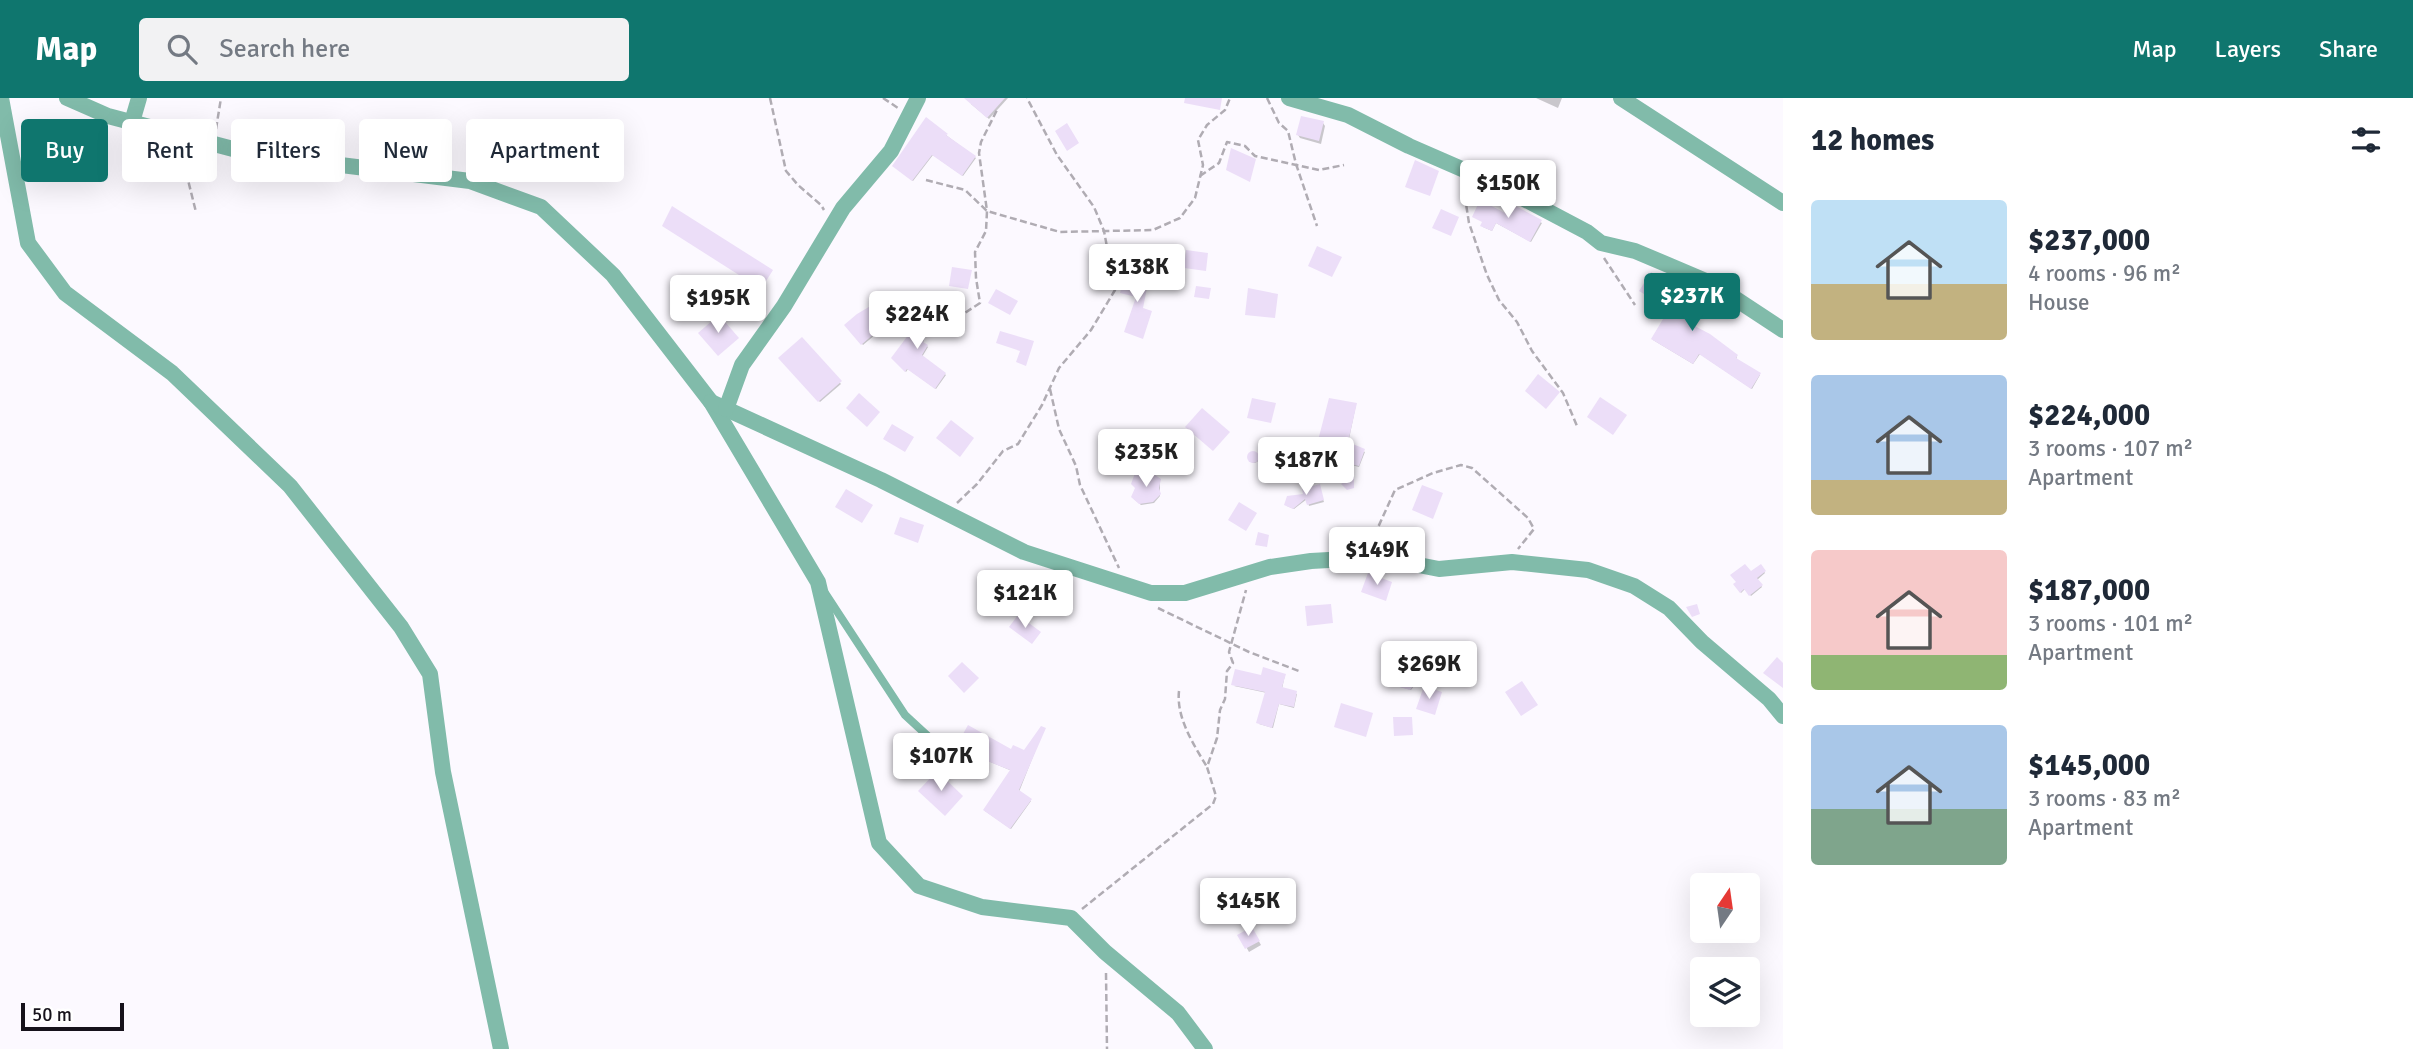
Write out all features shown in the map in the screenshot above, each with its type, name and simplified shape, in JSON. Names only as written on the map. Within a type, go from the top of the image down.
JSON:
[{"type":"street","points":[[1,98],[28,243],[65,293],[172,373],[290,486],[401,626],[430,674],[443,772],[501,1049]]},
{"type":"street","points":[[67,98],[122,120]]},
{"type":"street","points":[[133,119],[139,98]]},
{"type":"street","points":[[719,405],[741,365],[783,306],[843,208],[891,151],[918,98]]},
{"type":"street","points":[[1289,98],[1348,115],[1409,146],[1494,183],[1587,232],[1601,243],[1635,251],[1713,284],[1783,330]]},
{"type":"street","points":[[1621,98],[1783,203]]},
{"type":"street","points":[[217,146],[252,154],[470,181],[541,206],[613,275],[719,405],[818,582],[879,843],[919,887],[982,907],[1071,918],[1105,952],[1178,1013],[1205,1049]]},
{"type":"street","points":[[719,405],[859,470],[1024,552],[1151,593],[1185,593],[1270,567],[1311,561],[1365,558],[1393,560],[1439,569],[1508,563],[1588,570],[1634,586],[1669,608],[1702,642],[1769,699],[1783,716]]},
{"type":"lane","points":[[818,582],[905,715],[957,763]]},
{"type":"path","points":[[217,125],[221,98]]},
{"type":"path","points":[[771,98],[786,171],[821,205],[833,224]]},
{"type":"path","points":[[948,514],[1003,451],[1018,444],[1059,368],[1091,330],[1115,290],[1104,231],[1094,208],[1057,155],[1027,98]]},
{"type":"path","points":[[926,180],[965,190],[987,211],[1060,232],[1153,230],[1180,218],[1195,198],[1203,165],[1198,140],[1207,125],[1224,110],[1230,98]]},
{"type":"path","points":[[1267,98],[1279,124],[1288,131],[1317,226]]},
{"type":"path","points":[[948,324],[981,303],[975,278],[975,252],[986,231],[987,211],[979,153],[981,142],[997,110]]},
{"type":"path","points":[[1200,176],[1219,163],[1227,142],[1245,146],[1255,156],[1319,170],[1344,165]]},
{"type":"path","points":[[1460,168],[1469,223],[1487,275],[1499,300],[1517,322],[1532,351],[1563,393],[1577,426]]},
{"type":"path","points":[[189,182],[196,212]]},
{"type":"path","points":[[1601,254],[1635,305]]},
{"type":"path","points":[[1050,389],[1059,429],[1076,466],[1080,485],[1119,568],[1120,582]]},
{"type":"path","points":[[1365,558],[1395,490],[1433,473],[1461,465],[1472,468],[1490,483],[1528,518],[1534,529],[1508,563]]},
{"type":"path","points":[[1207,767],[1217,738],[1220,710],[1225,699],[1227,671],[1233,663],[1229,652],[1243,598],[1253,572]]},
{"type":"path","points":[[1153,605],[1231,644],[1299,671]]},
{"type":"path","points":[[1071,918],[1213,804],[1216,796],[1207,767],[1185,728],[1178,701],[1179,691]]},
{"type":"path","points":[[1105,952],[1107,1049]]},
{"type":"building","points":[[964,98],[1005,98],[987,118]]},
{"type":"building","points":[[1185,98],[1222,98],[1220,110],[1184,103]]},
{"type":"building","points":[[1301,116],[1324,121],[1319,141],[1296,135]]},
{"type":"building","points":[[926,117],[976,156],[962,176],[932,155],[912,181],[892,166]]},
{"type":"building","points":[[1067,123],[1079,143],[1067,151],[1055,131]]},
{"type":"building","points":[[1231,148],[1256,159],[1250,182],[1226,170]]},
{"type":"building","points":[[1415,160],[1439,171],[1430,196],[1405,187]]},
{"type":"building","points":[[1480,200],[1507,214],[1512,204],[1542,220],[1530,242],[1496,223],[1492,231],[1480,226],[1482,222],[1472,217]]},
{"type":"building","points":[[672,206],[773,270],[761,289],[662,226]]},
{"type":"building","points":[[1441,209],[1459,217],[1451,236],[1432,228]]},
{"type":"building","points":[[1317,246],[1342,257],[1332,277],[1308,266]]},
{"type":"building","points":[[1186,250],[1208,253],[1206,271],[1184,268]]},
{"type":"building","points":[[952,267],[972,270],[968,289],[949,286]]},
{"type":"building","points":[[1125,272],[1149,278],[1143,308],[1152,311],[1143,339],[1124,332],[1136,297],[1120,293]]},
{"type":"building","points":[[1651,272],[1675,287],[1678,281],[1689,285],[1675,311],[1689,319],[1687,322],[1710,334],[1738,355],[1736,358],[1761,373],[1751,389],[1699,354],[1693,364],[1651,339],[1669,309],[1639,291]]},
{"type":"building","points":[[1196,286],[1211,288],[1209,299],[1194,297]]},
{"type":"building","points":[[1248,288],[1278,294],[1275,318],[1245,315]]},
{"type":"building","points":[[996,289],[1018,301],[1010,315],[988,303]]},
{"type":"building","points":[[889,295],[899,310],[870,327],[875,333],[861,345],[844,325]]},
{"type":"building","points":[[908,311],[931,319],[923,342],[928,345],[922,355],[946,373],[935,389],[907,369],[905,372],[891,358],[909,334],[902,331]]},
{"type":"building","points":[[719,315],[739,338],[718,356],[698,333]]},
{"type":"building","points":[[1000,331],[1034,341],[1026,366],[1016,362],[1020,351],[996,343]]},
{"type":"building","points":[[802,337],[842,381],[818,402],[778,358]]},
{"type":"building","points":[[1538,374],[1560,392],[1546,409],[1525,391]]},
{"type":"building","points":[[859,393],[880,412],[867,427],[846,408]]},
{"type":"building","points":[[1600,397],[1627,415],[1613,435],[1587,417]]},
{"type":"building","points":[[1252,398],[1276,403],[1271,423],[1247,418]]},
{"type":"building","points":[[1329,398],[1357,403],[1348,442],[1365,449],[1359,466],[1332,460],[1327,482],[1315,479],[1320,457],[1314,456]]},
{"type":"building","points":[[1202,408],[1230,432],[1213,451],[1185,427]]},
{"type":"building","points":[[951,420],[974,438],[960,457],[936,438]]},
{"type":"building","points":[[892,424],[914,437],[905,452],[883,439]]},
{"type":"building","points":[[1248,452],[1258,452],[1258,462],[1248,462]]},
{"type":"building","points":[[1135,473],[1147,478],[1152,473],[1161,479],[1161,494],[1153,502],[1139,504],[1131,497],[1135,488],[1131,484]]},
{"type":"building","points":[[1354,476],[1354,488],[1347,490],[1341,484]]},
{"type":"building","points":[[1320,484],[1324,500],[1307,505],[1305,499],[1293,509],[1284,505],[1287,496],[1303,494],[1302,489]]},
{"type":"building","points":[[1422,485],[1443,493],[1433,519],[1412,510]]},
{"type":"building","points":[[846,489],[873,505],[862,523],[835,507]]},
{"type":"building","points":[[1239,502],[1257,513],[1246,531],[1228,520]]},
{"type":"building","points":[[900,517],[924,525],[918,543],[894,534]]},
{"type":"building","points":[[1258,532],[1269,535],[1267,547],[1255,545]]},
{"type":"building","points":[[1745,564],[1751,571],[1761,564],[1766,571],[1757,578],[1763,585],[1749,596],[1744,589],[1740,593],[1730,575]]},
{"type":"building","points":[[1368,573],[1392,582],[1386,601],[1361,592]]},
{"type":"building","points":[[1331,604],[1333,623],[1307,626],[1305,606]]},
{"type":"building","points":[[1697,604],[1700,614],[1692,617],[1686,607]]},
{"type":"building","points":[[1018,615],[1041,632],[1032,644],[1009,627]]},
{"type":"building","points":[[1415,655],[1429,666],[1410,690],[1392,685],[1392,666],[1404,669]]},
{"type":"building","points":[[1777,657],[1783,663],[1783,688],[1763,673]]},
{"type":"building","points":[[962,662],[979,678],[964,693],[948,676]]},
{"type":"building","points":[[1263,667],[1286,674],[1282,687],[1297,691],[1294,707],[1279,704],[1272,728],[1256,723],[1265,692],[1231,685],[1235,669],[1261,675]]},
{"type":"building","points":[[1522,681],[1538,705],[1521,716],[1505,692]]},
{"type":"building","points":[[1424,686],[1442,692],[1435,715],[1416,709]]},
{"type":"building","points":[[1341,703],[1373,713],[1366,737],[1334,727]]},
{"type":"building","points":[[1393,717],[1412,717],[1413,735],[1394,736]]},
{"type":"building","points":[[968,725],[1011,749],[1013,745],[1024,750],[1041,726],[1046,728],[1019,790],[1032,799],[1010,829],[983,810],[1010,770],[987,761],[984,767],[954,750]]},
{"type":"building","points":[[937,771],[963,796],[945,816],[918,791]]},
{"type":"building","points":[[1252,927],[1260,941],[1245,949],[1237,935]]}]
